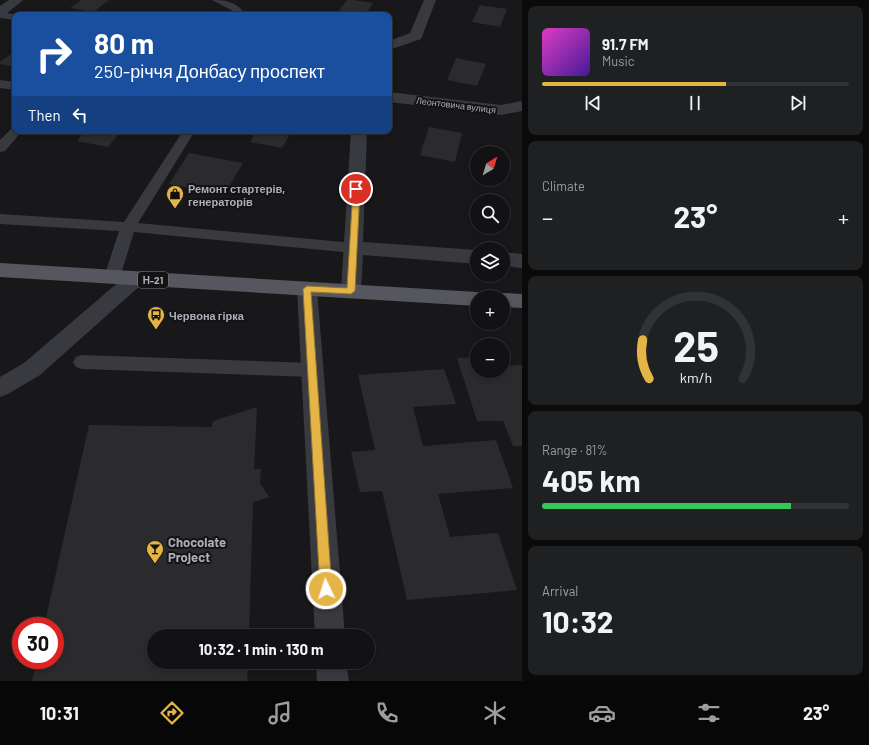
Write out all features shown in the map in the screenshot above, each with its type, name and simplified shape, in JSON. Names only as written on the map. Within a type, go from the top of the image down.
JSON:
[{"type":"main road","name":"Н-21","points":[[0,270],[470,298]]},
{"type":"main road","points":[[510,300],[522,301]]},
{"type":"street","points":[[0,12],[17,0]]},
{"type":"street","points":[[392,45],[416,36],[430,0]]},
{"type":"street","points":[[0,84],[12,86]]},
{"type":"street","name":"Леонтовича вулиця","points":[[392,97],[501,110],[522,106]]},
{"type":"street","points":[[351,291],[359,134]]},
{"type":"street","points":[[354,248],[470,256]]},
{"type":"street","points":[[510,260],[522,261]]},
{"type":"street","points":[[0,388],[32,369],[135,279]]},
{"type":"street","points":[[307,289],[330,629]]},
{"type":"street","points":[[332,669],[333,681]]},
{"type":"lane","points":[[217,0],[237,9],[239,12]]},
{"type":"lane","points":[[0,15],[12,17]]},
{"type":"lane","points":[[0,148],[13,134]]},
{"type":"lane","points":[[112,277],[128,227],[187,134]]},
{"type":"lane","points":[[0,219],[128,227],[354,248]]},
{"type":"lane","points":[[82,362],[312,370]]},
{"type":"building","points":[[81,0],[109,0],[93,12],[70,8]]},
{"type":"building","points":[[347,0],[373,3],[367,12],[338,12]]},
{"type":"building","points":[[480,5],[507,9],[500,27],[472,22]]},
{"type":"building","points":[[12,53],[12,66],[0,64],[0,62]]},
{"type":"building","points":[[456,58],[486,64],[477,86],[447,80]]},
{"type":"building","points":[[429,127],[462,133],[455,162],[420,155]]},
{"type":"building","points":[[83,134],[119,134],[108,147],[77,141]]},
{"type":"building","points":[[254,134],[290,134],[282,148],[250,142]]},
{"type":"building","points":[[189,153],[243,163],[224,195],[169,184]]},
{"type":"building","points":[[470,357],[470,378],[510,378],[510,366],[522,365],[522,446],[513,446],[503,421],[477,421],[457,358]]},
{"type":"building","points":[[444,369],[456,404],[413,407],[423,446],[496,440],[513,488],[438,494],[450,537],[498,533],[517,590],[407,600],[382,491],[360,492],[351,452],[375,450],[358,375]]},
{"type":"building","name":"Chocolate Project","points":[[257,407],[254,469],[261,469],[260,483],[269,497],[253,502],[249,629],[147,629],[147,669],[248,669],[247,681],[32,681],[35,669],[64,669],[64,617],[46,617],[89,425],[212,427],[213,421]]},
{"type":"place","name":"Ремонт стартерів, генераторів","points":[[175,209]]},
{"type":"place","name":"Червона гірка","points":[[156,330]]},
{"type":"place","name":"Chocolate Project","points":[[155,564]]},
{"type":"route","points":[[326,589],[307,289],[351,291],[356,189]]}]
